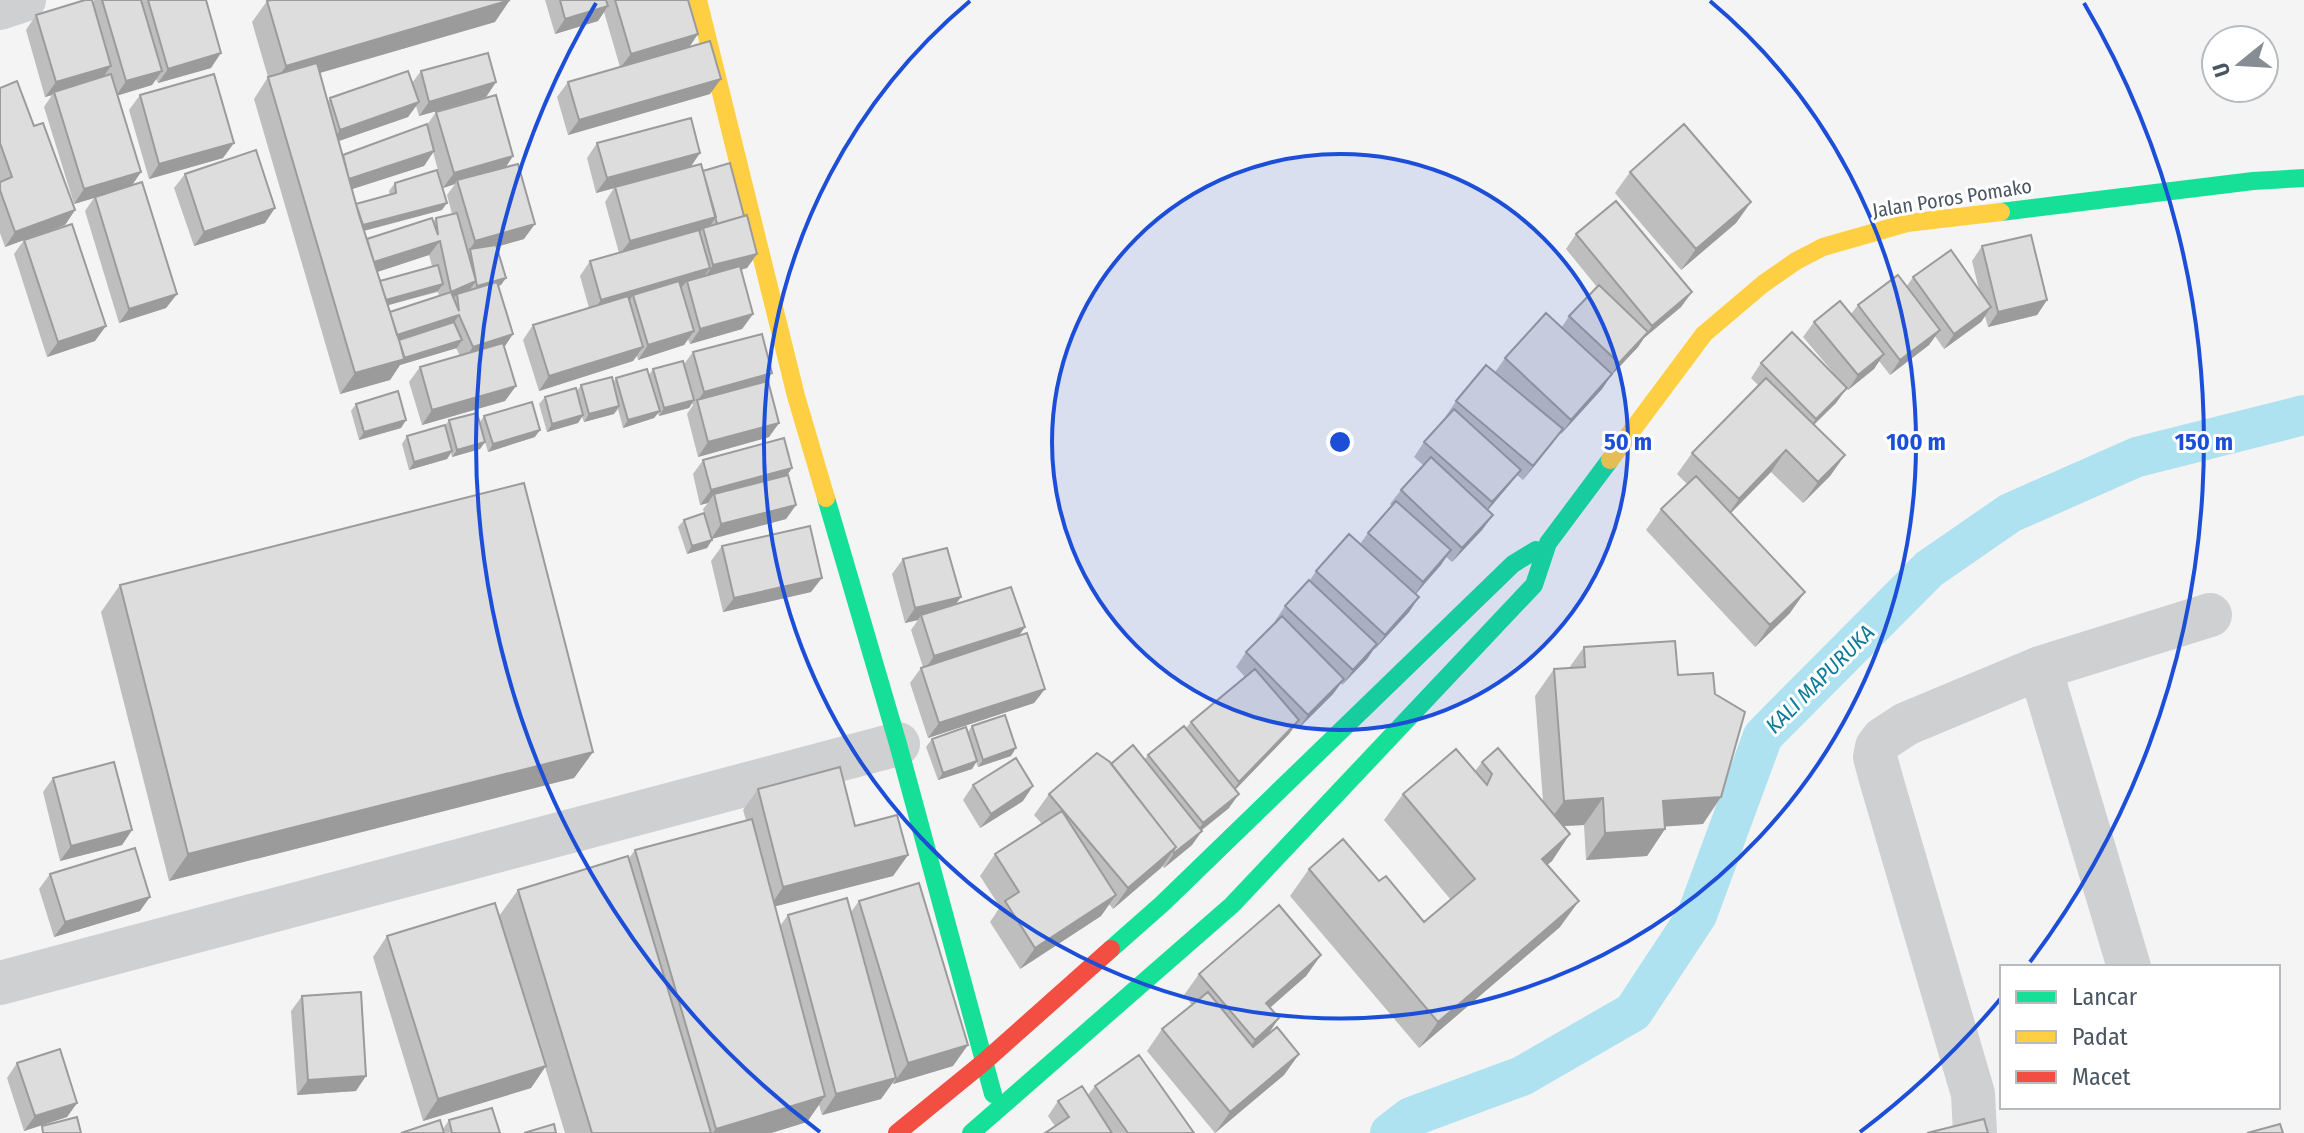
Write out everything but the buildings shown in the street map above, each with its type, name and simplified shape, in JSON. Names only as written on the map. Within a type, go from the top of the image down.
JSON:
[{"type":"main road","points":[[698,0],[796,396],[898,744],[1001,1133]]},
{"type":"main road","name":"Jalan Poros Pomako","points":[[1548,543],[1704,334],[1763,284],[1823,247],[1907,223],[2253,181],[2304,178]]},
{"type":"main road","points":[[897,1133],[984,1062],[1162,904],[1513,564],[1548,543]]},
{"type":"main road","points":[[971,1133],[1232,905],[1534,585],[1548,543]]},
{"type":"street","points":[[0,8],[24,0]]},
{"type":"street","points":[[1983,1104],[1881,779],[1875,757],[1877,747],[1883,739],[1906,724],[2040,668],[2210,615]]},
{"type":"street","points":[[2040,668],[2128,965]]},
{"type":"street","points":[[0,983],[898,744]]},
{"type":"waterway","name":"KALI MAPURUKA","points":[[1390,1133],[1411,1117],[1522,1076],[1633,1012],[1697,915],[1763,736],[1929,569],[2010,513],[2137,457],[2304,415]]},
{"type":"traffic: fast","points":[[2001,212],[2253,181],[2304,178]]},
{"type":"traffic: fast","points":[[971,1133],[1232,905],[1534,585],[1548,543],[1610,460]]},
{"type":"traffic: fast","points":[[826,498],[898,744],[993,1094]]},
{"type":"traffic: fast","points":[[1111,949],[1162,904],[1513,564],[1536,550]]},
{"type":"traffic: slow","points":[[698,0],[796,396],[826,498]]},
{"type":"traffic: slow","points":[[1610,460],[1704,334],[1763,284],[1796,261],[1823,247],[1907,223],[2001,212]]},
{"type":"traffic: jam","points":[[897,1133],[984,1062],[1111,949]]}]
